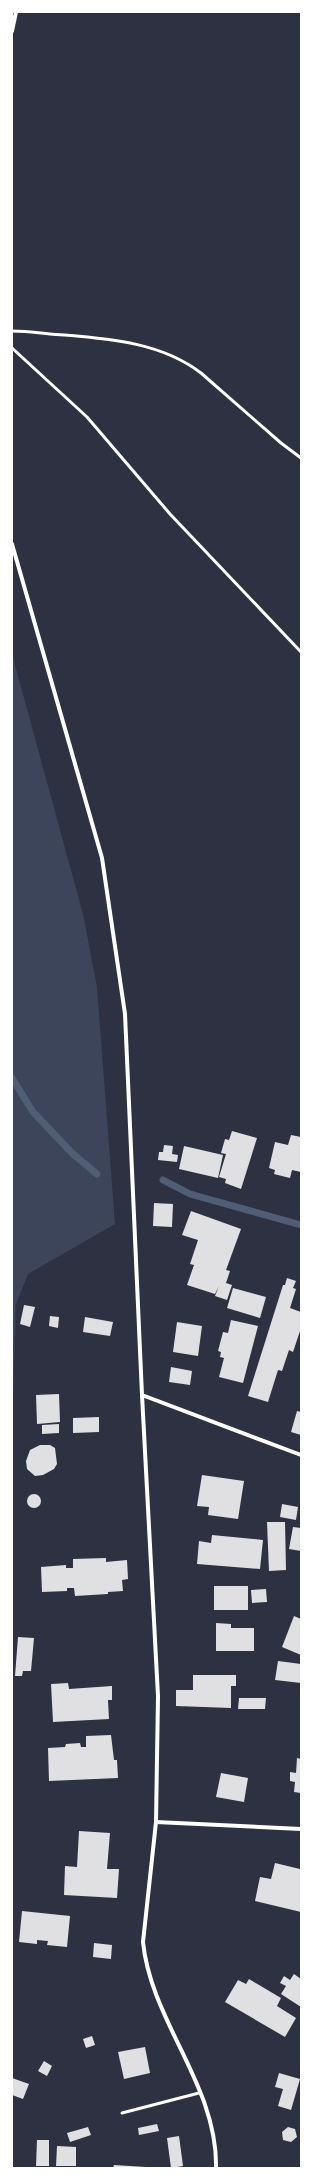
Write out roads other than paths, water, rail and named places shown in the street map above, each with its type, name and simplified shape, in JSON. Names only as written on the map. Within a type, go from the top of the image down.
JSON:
[{"type":"street","points":[[12,31],[16,12]]},
{"type":"street","points":[[12,544],[102,858],[125,1014],[142,1395],[158,1696],[156,1822],[143,1942],[145,1962],[160,2004],[187,2060],[199,2093],[208,2111],[215,2139],[216,2168]]},
{"type":"street","points":[[142,1395],[301,1455]]},
{"type":"street","points":[[156,1822],[301,1830]]},
{"type":"lane","points":[[12,331],[97,338],[160,350],[188,363],[281,443],[301,458]]},
{"type":"lane","points":[[12,348],[87,417],[170,514],[301,652]]},
{"type":"lane","points":[[122,2113],[199,2093]]},
{"type":"waterway","points":[[12,1078],[33,1112],[73,1154],[97,1174]]},
{"type":"waterway","points":[[163,1180],[190,1194],[301,1225]]}]
